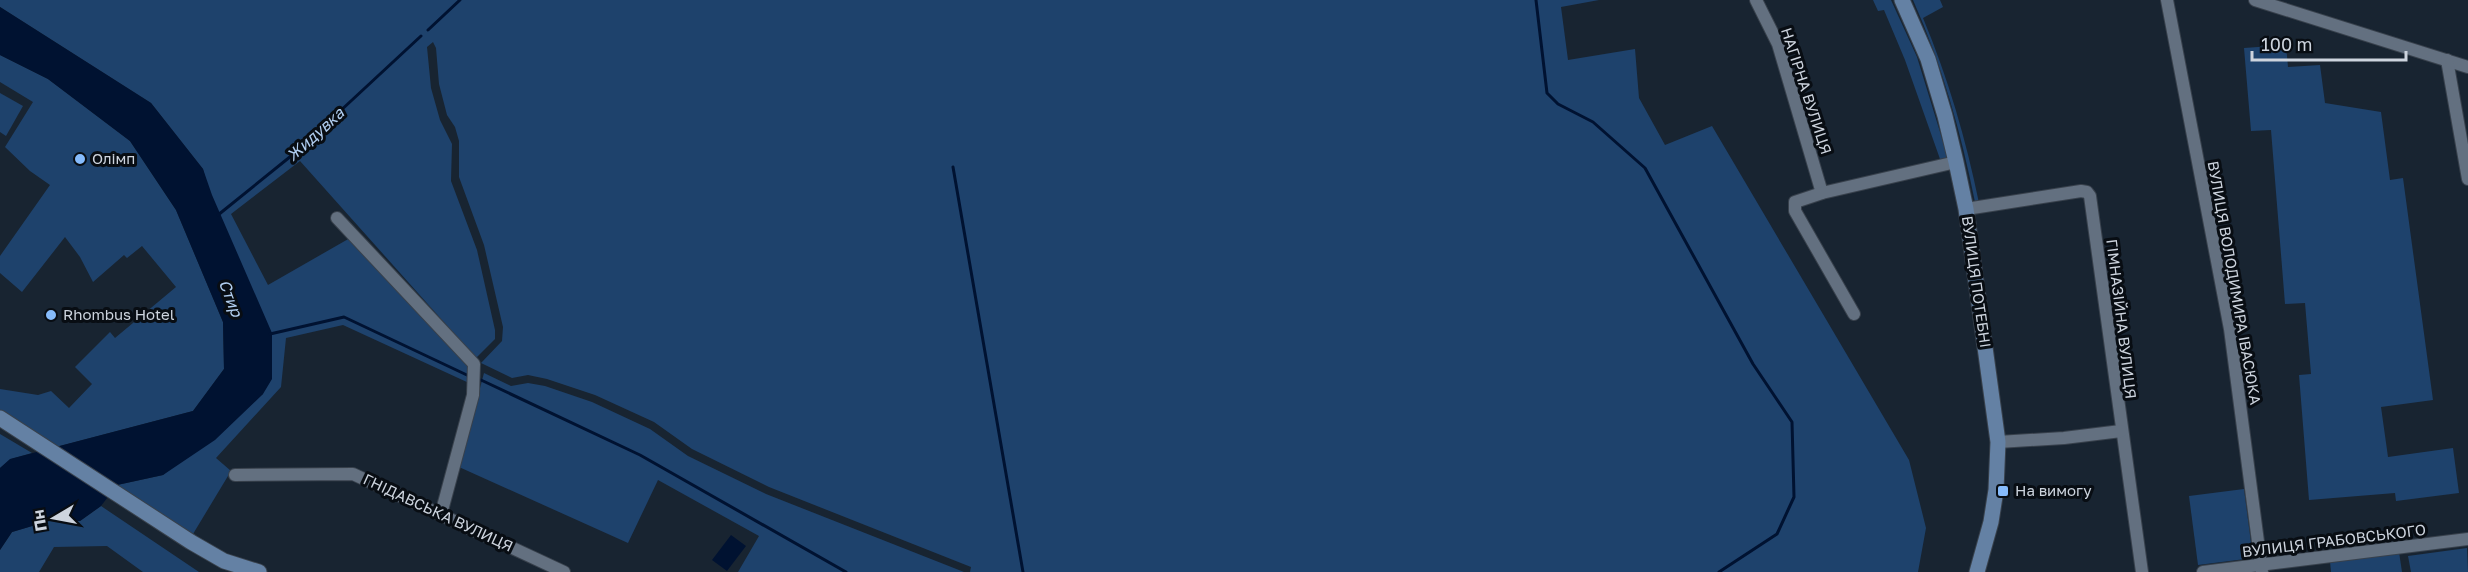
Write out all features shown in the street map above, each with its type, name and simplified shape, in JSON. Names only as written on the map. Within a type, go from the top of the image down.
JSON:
[{"type":"street","name":"НАГІРНА ВУЛИЦЯ","points":[[1756,0],[1778,44],[1822,193]]},
{"type":"street","name":"ВУЛИЦЯ ПОТЕБНІ","points":[[1902,0],[1928,59],[1946,116],[1956,162],[1966,209],[1998,442],[1996,490],[1991,522],[1977,572]]},
{"type":"street","name":"ВУЛИЦЯ ВОЛОДИМИРА ІВАСЮКА","points":[[2167,0],[2230,329],[2262,569]]},
{"type":"street","points":[[2255,0],[2468,67]]},
{"type":"street","points":[[2446,60],[2468,179]]},
{"type":"street","points":[[1854,314],[1794,207],[1797,200],[1956,162]]},
{"type":"street","name":"ГІМНАЗІЙНА ВУЛИЦЯ","points":[[1966,209],[2081,191],[2087,192],[2090,196],[2142,572]]},
{"type":"street","points":[[337,218],[474,364],[473,395],[441,513]]},
{"type":"street","points":[[0,418],[191,542],[224,561],[259,572]]},
{"type":"street","points":[[1998,442],[2064,438],[2121,431]]},
{"type":"street","name":"ГНІДАВСЬКА ВУЛИЦЯ","points":[[235,475],[352,474],[441,513],[564,572]]},
{"type":"street","name":"ВУЛИЦЯ ГРАБОВСЬКОГО","points":[[2203,572],[2262,569],[2468,539]]},
{"type":"shaded area","points":[[0,0],[1599,0],[1561,7],[1568,60],[1635,49],[1639,98],[1665,145],[1712,126],[1909,460],[1926,528],[1918,572],[970,572],[971,567],[769,487],[692,449],[654,422],[595,395],[528,375],[512,378],[481,363],[502,341],[503,327],[484,245],[459,177],[459,141],[455,127],[447,115],[439,84],[436,48],[433,42],[427,47],[431,88],[440,120],[452,144],[451,181],[477,250],[495,339],[476,358],[300,161],[231,214],[268,285],[350,238],[469,366],[469,383],[343,325],[286,338],[281,387],[216,458],[231,471],[193,534],[117,485],[163,475],[263,394],[203,169],[151,103],[0,7]]},
{"type":"shaded area","points":[[1873,0],[1891,0],[1917,57],[1948,158],[1940,159],[1905,60],[1884,10],[1878,11]]},
{"type":"shaded area","points":[[1913,0],[1940,0],[1943,7],[1923,18],[1956,109],[1979,203],[1975,202],[1957,124],[1942,74]]},
{"type":"shaded area","points":[[2286,45],[2288,67],[2320,65],[2325,103],[2381,112],[2390,180],[2403,178],[2433,400],[2381,407],[2388,457],[2453,448],[2459,493],[2396,501],[2395,493],[2309,500],[2299,375],[2311,374],[2305,303],[2285,304],[2271,130],[2251,131],[2244,48]]},
{"type":"shaded area","points":[[0,55],[48,79],[130,141],[176,210],[223,322],[224,369],[193,411],[56,447],[0,411],[0,389],[38,395],[51,391],[69,408],[92,384],[75,367],[110,332],[115,338],[176,287],[142,246],[127,258],[124,255],[93,282],[80,257],[65,237],[22,292],[0,273],[0,256],[50,185],[30,171],[5,147],[33,102],[0,82]]},
{"type":"shaded area","points":[[0,93],[23,106],[6,136],[0,132]]},
{"type":"shaded area","points":[[484,373],[511,386],[528,383],[545,386],[592,402],[650,429],[688,456],[766,494],[964,572],[738,572],[759,536],[658,480],[628,543],[459,467]]},
{"type":"shaded area","points":[[0,434],[32,453],[11,459],[0,468]]},
{"type":"shaded area","points":[[2244,489],[2253,558],[2198,565],[2189,496]]},
{"type":"shaded area","points":[[101,506],[199,572],[143,572],[107,546],[54,547],[39,572],[0,572],[0,550],[12,532],[49,521],[80,521]]},
{"type":"shaded area","points":[[2467,548],[2468,572],[2411,572],[2408,556]]},
{"type":"shaded area","points":[[2399,552],[2402,572],[2331,572],[2330,561]]},
{"type":"water","name":"Стир","points":[[0,7],[151,103],[203,169],[272,333],[272,379],[263,394],[215,440],[163,475],[117,485],[101,506],[80,521],[49,521],[12,532],[0,550],[0,468],[10,459],[193,411],[224,369],[223,322],[176,210],[130,141],[48,79],[0,55]]},
{"type":"water","points":[[731,535],[746,546],[727,571],[712,560]]},
{"type":"waterway","name":"Жидувка","points":[[428,30],[460,0]]},
{"type":"waterway","points":[[1536,0],[1547,93],[1558,104],[1593,122],[1645,168],[1753,364],[1792,422],[1794,497],[1777,534],[1719,572]]},
{"type":"waterway","name":"Жидувка","points":[[218,215],[296,152],[421,36]]},
{"type":"waterway","points":[[953,167],[1023,572]]},
{"type":"waterway","points":[[270,334],[344,317],[469,376]]},
{"type":"waterway","points":[[481,380],[640,455],[846,572]]},
{"type":"place","name":"Олімп","points":[[80,159]]},
{"type":"place","name":"Rhombus Hotel","points":[[51,315]]},
{"type":"place","name":"На вимогу","points":[[2003,491]]}]
